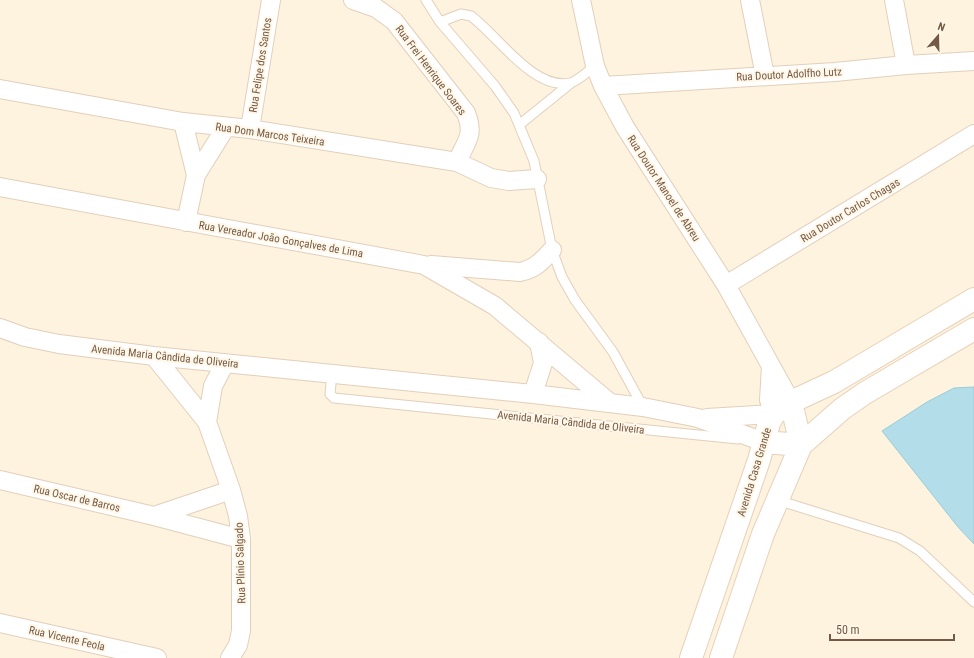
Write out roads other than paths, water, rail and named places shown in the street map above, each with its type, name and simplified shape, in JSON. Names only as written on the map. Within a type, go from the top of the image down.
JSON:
[{"type":"main road","points":[[801,445],[782,408],[834,382],[974,299]]},
{"type":"main road","points":[[721,658],[763,534],[801,445],[842,409],[865,393],[974,329]]},
{"type":"main road","name":"Avenida Casa Grande","points":[[691,658],[764,442],[782,408]]},
{"type":"main road","points":[[764,442],[801,445]]},
{"type":"street","name":"Rua Felipe dos Santos","points":[[250,130],[271,0]]},
{"type":"street","name":"Rua Frei Henrique Soares","points":[[353,0],[376,8],[394,21],[466,113],[471,126],[470,135],[457,162]]},
{"type":"street","name":"Rua Doutor Manoel de Abreu","points":[[581,0],[595,66],[603,86],[625,126],[726,285],[771,366],[769,400],[782,408]]},
{"type":"street","points":[[750,0],[765,76]]},
{"type":"street","points":[[894,0],[906,65]]},
{"type":"street","name":"Rua Doutor Adolfho Lutz","points":[[603,86],[835,72],[906,65],[974,62]]},
{"type":"street","name":"Rua Dom Marcos Teixeira","points":[[0,89],[183,122],[250,130],[457,162],[491,178],[509,181],[537,179]]},
{"type":"street","points":[[183,122],[196,176]]},
{"type":"street","points":[[186,222],[196,176],[226,127]]},
{"type":"street","name":"Rua Doutor Carlos Chagas","points":[[726,285],[974,134]]},
{"type":"street","name":"Rua Vereador João Gonçalves de Lima","points":[[0,187],[424,265],[495,306],[610,403]]},
{"type":"street","points":[[424,265],[520,272],[538,265],[552,250]]},
{"type":"street","name":"Avenida Maria Cândida de Oliveira","points":[[0,328],[25,337],[59,344],[154,356],[332,373],[643,407],[698,418],[764,442]]},
{"type":"street","points":[[533,394],[543,363],[539,342]]},
{"type":"street","name":"Rua Plínio Salgado","points":[[154,356],[207,422],[231,490],[238,516],[241,539],[241,631],[238,645],[230,658]]},
{"type":"street","name":"Rua Plínio Salgado","points":[[207,422],[212,386],[225,363]]},
{"type":"street","name":"Avenida Maria Cândida de Oliveira","points":[[698,418],[782,408]]},
{"type":"street","name":"Rua Oscar de Barros","points":[[0,480],[154,516],[241,539]]},
{"type":"street","points":[[154,516],[231,490]]},
{"type":"street","name":"Rua Vicente Feola","points":[[0,623],[156,658]]},
{"type":"lane","points":[[426,0],[440,22],[495,86],[514,113],[534,161],[552,250],[562,277],[575,300],[613,352],[643,407]]},
{"type":"lane","points":[[440,22],[461,14],[471,16],[532,71],[545,79],[556,83],[571,83]]},
{"type":"lane","points":[[519,125],[571,83],[595,66]]},
{"type":"lane","name":"Avenida Maria Cândida de Oliveira","points":[[332,373],[330,394],[334,398],[764,442]]},
{"type":"lane","points":[[777,500],[899,538],[920,551],[974,602]]},
{"type":"water","points":[[974,387],[974,544],[958,527],[882,431],[927,402],[954,388]]}]
